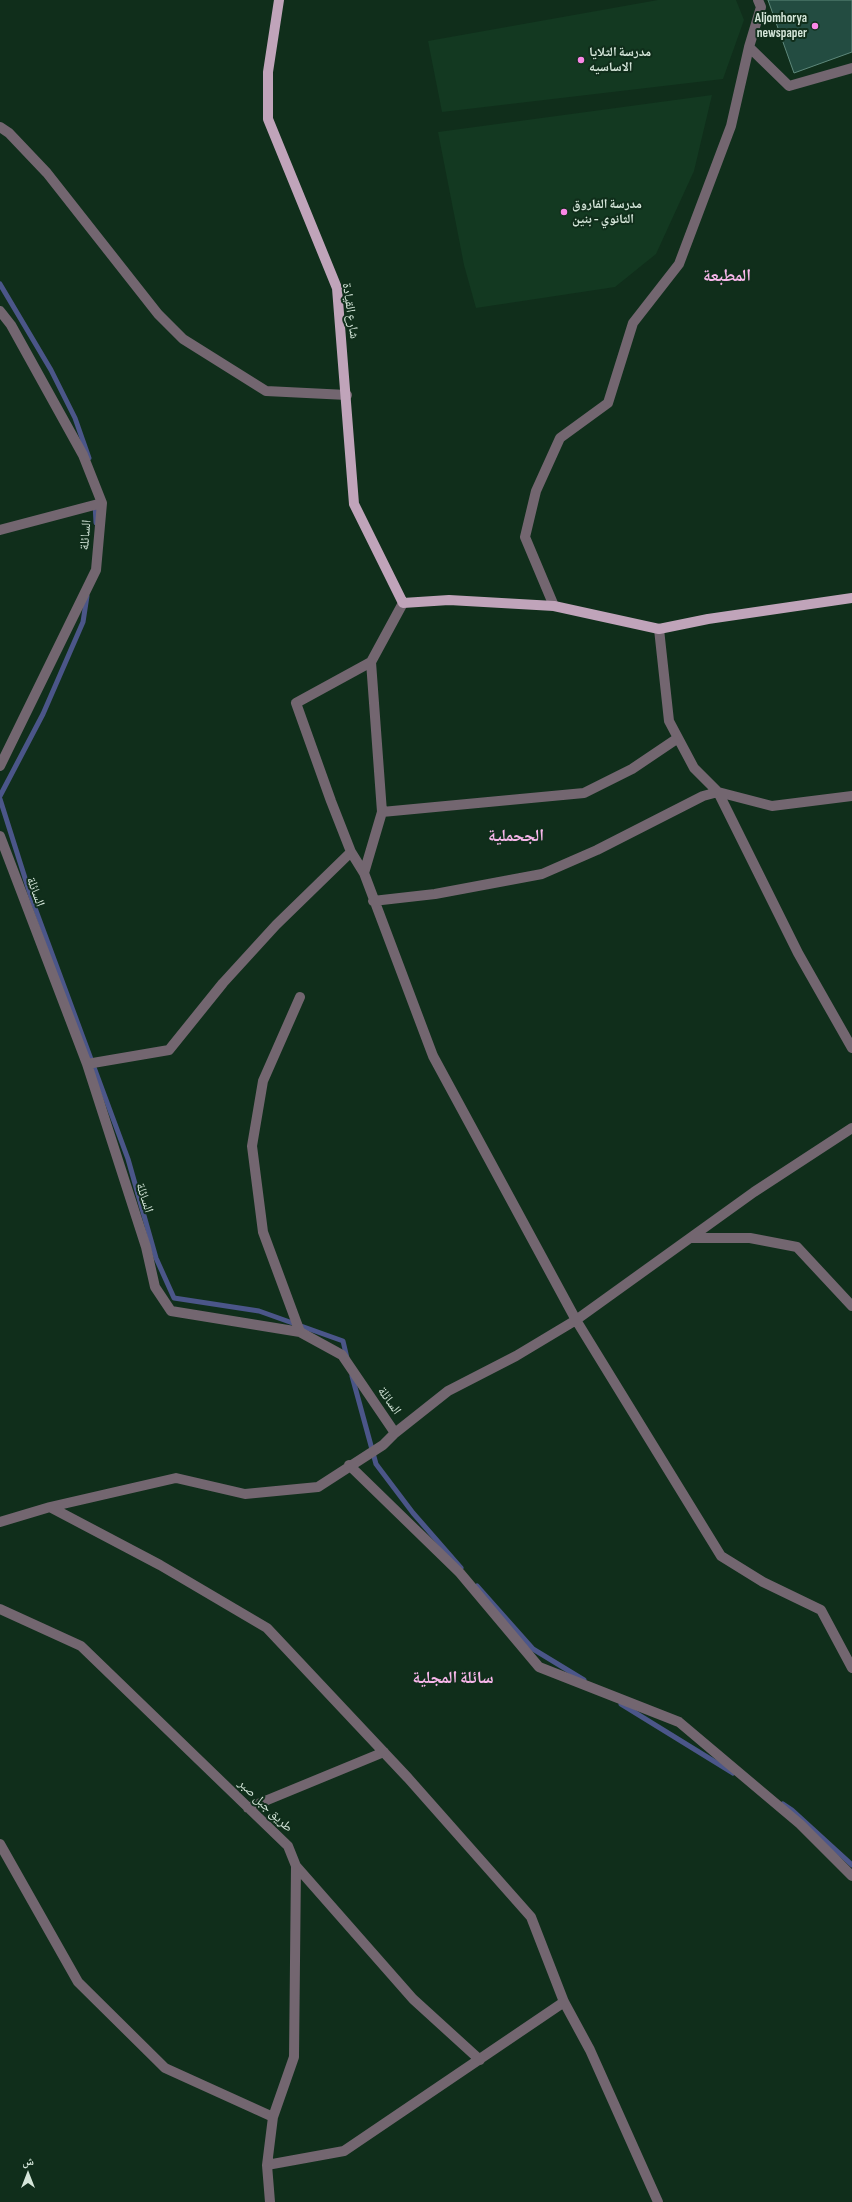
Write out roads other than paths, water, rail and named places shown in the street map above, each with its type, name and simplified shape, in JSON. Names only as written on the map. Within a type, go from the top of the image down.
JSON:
[{"type":"main road","name":"شارع القيادة","points":[[279,0],[268,72],[268,119],[337,288],[347,395],[354,504],[403,603]]},
{"type":"main road","points":[[403,603],[449,600],[554,606],[659,629],[716,618],[852,598]]},
{"type":"street","points":[[554,606],[525,537],[536,491],[560,438],[608,403],[633,323],[678,264],[731,126],[749,47],[761,7],[758,0]]},
{"type":"street","points":[[749,47],[789,86],[852,68]]},
{"type":"street","points":[[0,127],[9,133],[48,173],[158,314],[183,339],[266,391],[347,395]]},
{"type":"street","name":"السائلة","points":[[0,310],[12,325],[83,455],[102,504],[96,570],[0,766]]},
{"type":"street","points":[[0,530],[102,504]]},
{"type":"street","points":[[364,873],[382,812],[371,662],[403,603]]},
{"type":"street","points":[[659,629],[669,721],[694,768],[718,792],[798,953],[852,1048]]},
{"type":"street","points":[[371,662],[296,703],[331,801],[351,852],[364,873],[373,901],[433,1056],[576,1320],[721,1556],[763,1582],[821,1610],[852,1668]]},
{"type":"street","points":[[382,812],[584,793],[632,769],[678,738]]},
{"type":"street","points":[[373,901],[435,894],[542,874],[597,850],[703,796],[718,792],[772,806],[852,796]]},
{"type":"street","name":"السائلة","points":[[0,836],[87,1064],[146,1247],[155,1287],[171,1311],[300,1332],[342,1355],[395,1433]]},
{"type":"street","points":[[87,1064],[169,1050],[260,942],[351,852]]},
{"type":"street","points":[[300,997],[263,1081],[252,1146],[263,1232],[300,1332]]},
{"type":"street","points":[[0,1522],[50,1507],[176,1478],[245,1494],[318,1486],[382,1446],[395,1433],[448,1391],[516,1356],[576,1320],[754,1192],[852,1128]]},
{"type":"street","points":[[691,1238],[750,1238],[797,1247],[852,1306]]},
{"type":"street","points":[[349,1466],[460,1573],[539,1667],[679,1722],[800,1824],[852,1876]]},
{"type":"street","points":[[50,1507],[160,1565],[267,1628],[384,1752],[531,1917],[564,2002],[590,2050],[658,2202]]},
{"type":"street","name":"طريق جبل صبر","points":[[0,1609],[81,1646],[288,1846],[296,1866],[294,2057],[273,2117],[267,2165],[270,2202]]},
{"type":"street","points":[[248,1808],[384,1752]]},
{"type":"street","points":[[0,1844],[78,1982],[165,2068],[273,2117]]},
{"type":"street","points":[[296,1866],[412,1999],[480,2060]]},
{"type":"street","points":[[267,2165],[344,2151],[564,2002]]},
{"type":"waterway","points":[[0,284],[51,370],[75,418],[89,458]]},
{"type":"waterway","points":[[95,503],[96,523]]},
{"type":"waterway","points":[[0,796],[43,714],[83,622],[87,596]]},
{"type":"waterway","points":[[0,799],[31,897],[128,1159],[156,1258],[174,1298],[259,1311],[343,1341],[347,1358]]},
{"type":"waterway","points":[[352,1376],[376,1464],[413,1513],[461,1568]]},
{"type":"waterway","points":[[477,1586],[533,1649],[584,1680]]},
{"type":"waterway","points":[[621,1704],[733,1773]]},
{"type":"waterway","points":[[783,1804],[792,1810],[852,1865]]},
{"type":"place","name":"Aljomhorya newspaper","points":[[815,26]]},
{"type":"place","name":"مدرسة الثلايا الاساسيه","points":[[581,60]]},
{"type":"place","name":"مدرسة الفاروق الثانوي - بنين","points":[[564,212]]},
{"type":"district","name":"المطبعة","points":[[727,277]]},
{"type":"district","name":"الجحملية","points":[[516,837]]},
{"type":"district","name":"سائلة المجلية","points":[[453,1679]]}]
